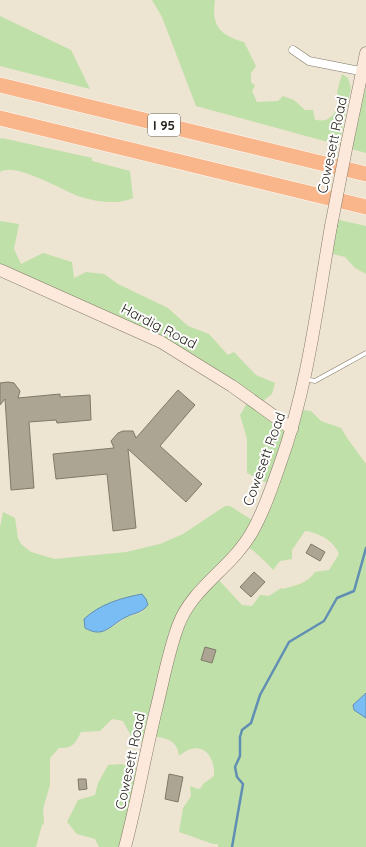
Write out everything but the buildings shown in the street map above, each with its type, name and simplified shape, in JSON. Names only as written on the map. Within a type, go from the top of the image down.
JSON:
[{"type":"highway","name":"I 95","points":[[0,85],[366,174]]},
{"type":"highway","name":"I 95","points":[[0,118],[366,207]]},
{"type":"main road","name":"Cowesett Road","points":[[126,847],[149,737],[178,624],[195,597],[235,558],[252,532],[268,498],[292,429],[304,379],[331,226],[347,144],[364,72],[366,53]]},
{"type":"main road","name":"Hardig Road","points":[[0,270],[161,342],[232,386],[292,429]]},
{"type":"street","points":[[293,50],[309,61],[364,72]]},
{"type":"lane","points":[[304,379],[315,381],[366,353]]},
{"type":"green space","points":[[152,0],[215,0],[214,17],[219,28],[229,36],[244,42],[256,66],[251,73],[251,82],[255,86],[252,91],[257,102],[278,101],[283,96],[294,100],[305,110],[313,110],[315,120],[325,120],[332,116],[337,109],[339,100],[337,92],[342,74],[348,78],[351,88],[339,145],[196,106],[162,17]]},
{"type":"green space","points":[[0,16],[71,50],[90,89],[0,66]]},
{"type":"green space","points":[[366,86],[366,153],[352,149]]},
{"type":"green space","points":[[2,138],[92,158],[92,161],[130,171],[133,198],[121,202],[94,200],[81,197],[28,174],[7,170],[0,172],[0,139]]},
{"type":"green space","points":[[335,219],[366,226],[366,274],[355,268],[345,257],[328,253]]},
{"type":"green space","points":[[0,221],[19,224],[14,249],[21,264],[43,253],[72,262],[74,278],[86,272],[104,274],[118,284],[168,308],[188,326],[209,334],[228,355],[234,352],[256,375],[275,383],[272,394],[259,404],[286,425],[297,409],[311,411],[321,421],[341,428],[366,464],[366,693],[353,705],[354,710],[366,718],[366,847],[218,847],[218,844],[213,844],[179,832],[183,808],[191,796],[190,786],[198,789],[201,788],[203,784],[214,776],[212,760],[209,755],[199,749],[186,751],[179,756],[178,750],[173,742],[150,735],[147,743],[140,742],[140,740],[131,736],[123,721],[112,719],[100,731],[81,732],[73,744],[67,747],[59,748],[50,758],[50,785],[43,809],[44,824],[42,825],[36,847],[0,847],[0,527],[3,512],[15,518],[18,538],[21,544],[31,552],[55,559],[126,552],[160,544],[183,534],[225,506],[230,506],[255,522],[271,485],[247,473],[247,439],[240,415],[249,400],[196,363],[0,269]],"holes":[[[305,531],[320,535],[337,549],[339,554],[329,570],[315,572],[305,582],[283,589],[281,588],[269,596],[260,595],[252,606],[242,605],[215,576],[245,545],[273,570],[280,561],[292,559],[292,550]],[[146,599],[147,604],[142,612],[127,617],[106,631]]]},
{"type":"green space","points":[[121,764],[141,770],[125,847],[99,847],[95,839],[77,834],[67,822],[78,800],[95,795],[98,783],[108,765]]},
{"type":"water","points":[[142,594],[148,605],[140,611],[120,620],[107,630],[97,632],[85,628],[84,619],[97,609],[126,597]]},
{"type":"water","points":[[366,693],[366,718],[354,710],[353,705]]},
{"type":"waterway","points":[[232,847],[243,784],[237,777],[235,767],[240,756],[240,737],[242,730],[251,723],[260,695],[289,642],[324,621],[337,598],[354,591],[366,548]]}]
